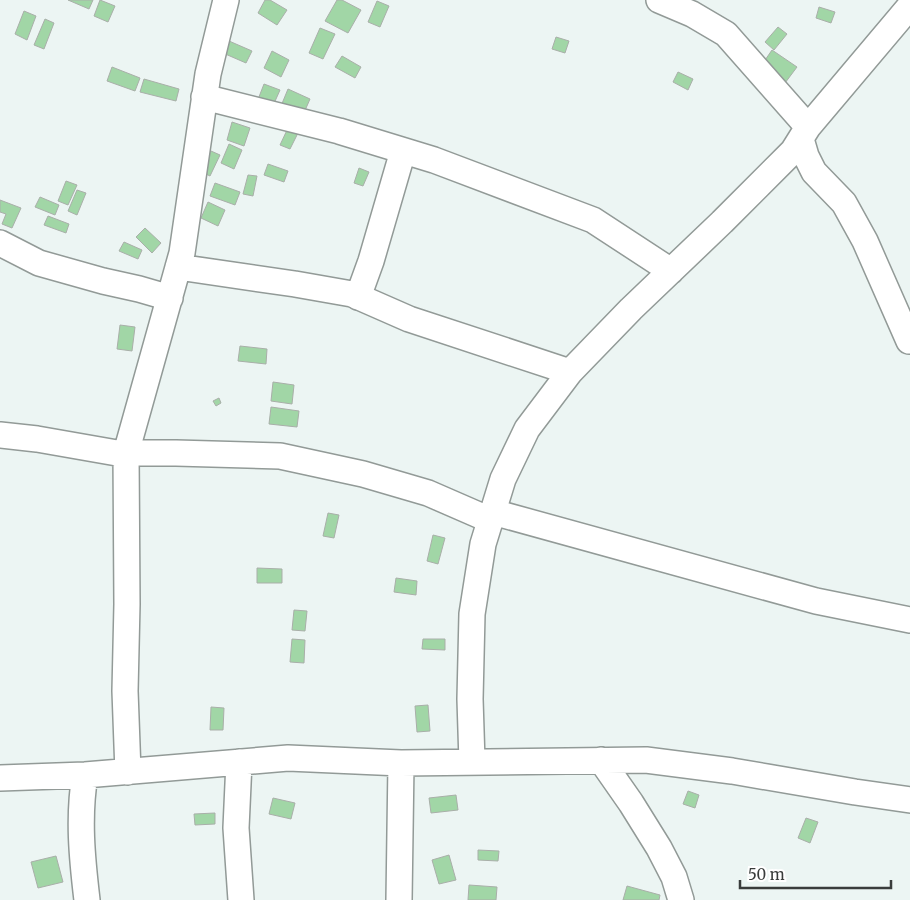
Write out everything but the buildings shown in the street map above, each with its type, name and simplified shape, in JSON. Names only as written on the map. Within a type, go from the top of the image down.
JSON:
[{"type":"street","points":[[128,772],[125,691],[127,604],[126,453],[182,253],[204,96],[226,0]]},
{"type":"street","points":[[659,0],[692,14],[726,34],[804,133],[806,156],[814,172],[844,204],[865,241],[909,341]]},
{"type":"street","points":[[472,762],[470,699],[472,614],[483,544],[503,479],[527,430],[570,372],[630,309],[793,151],[804,133],[910,6]]},
{"type":"street","points":[[204,96],[339,132],[434,160],[593,220],[671,271]]},
{"type":"street","points":[[358,297],[371,261],[403,151]]},
{"type":"street","points":[[0,243],[39,263],[139,288],[170,298]]},
{"type":"street","points":[[178,267],[352,294],[409,319],[570,372]]},
{"type":"street","points":[[0,435],[37,439],[117,453],[280,456],[364,474],[419,490],[492,516],[816,601],[910,620]]},
{"type":"street","points":[[0,778],[85,775],[288,758],[401,763],[646,760],[713,768],[910,800]]},
{"type":"street","points":[[601,760],[631,803],[658,848],[674,877],[681,900]]},
{"type":"street","points":[[239,762],[236,828],[242,900]]},
{"type":"street","points":[[399,900],[401,763]]},
{"type":"street","points":[[85,775],[81,800],[81,847],[87,900]]}]
